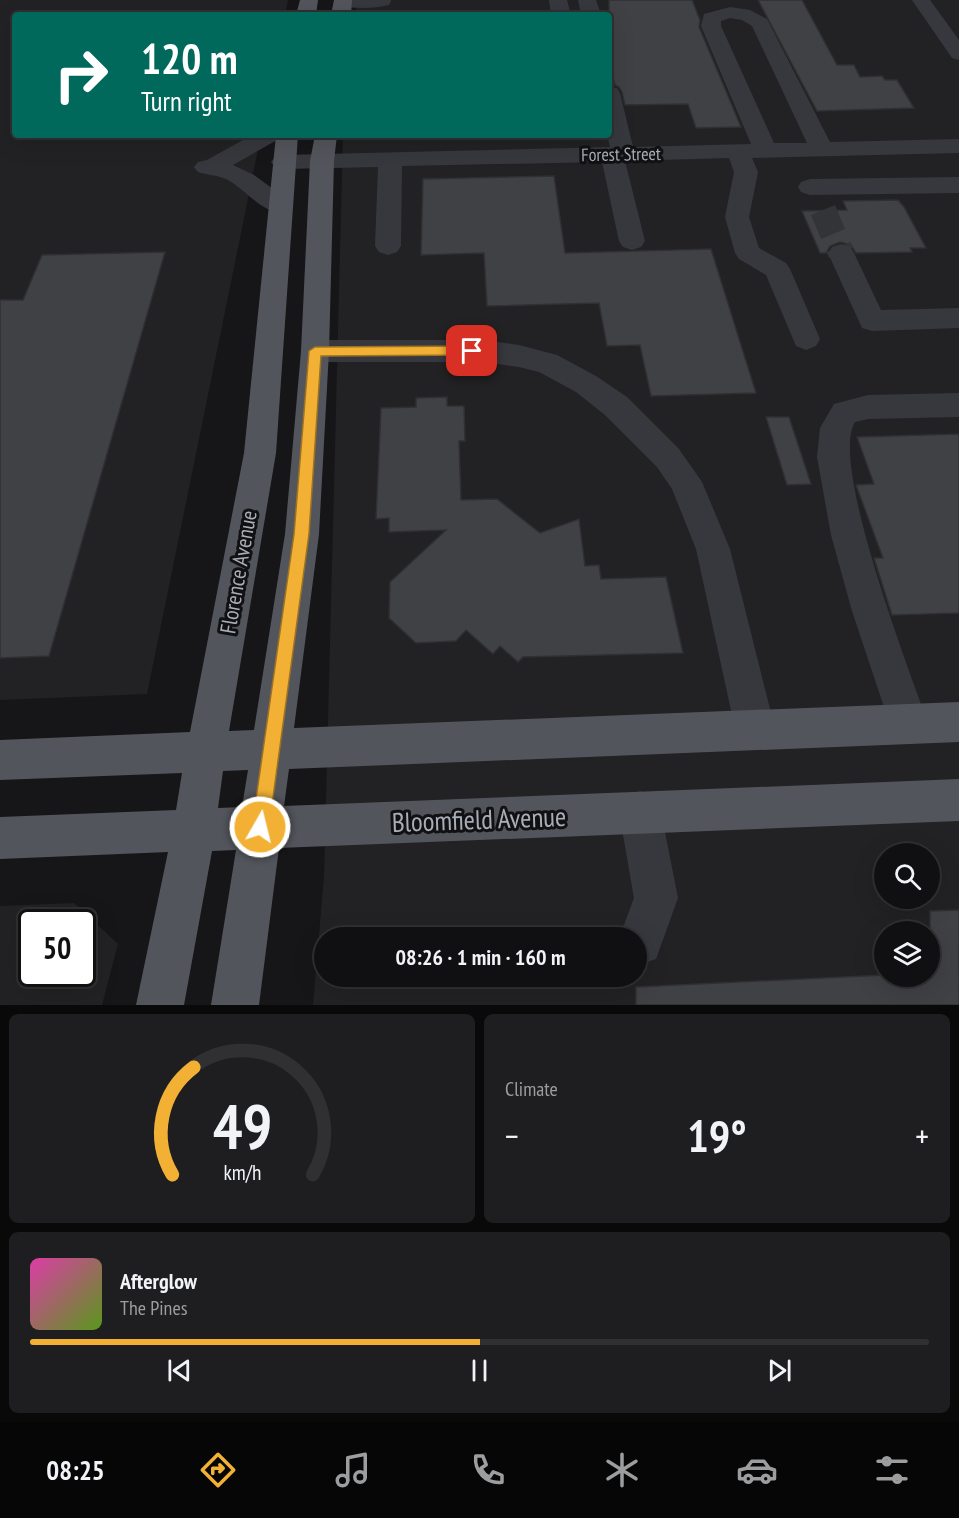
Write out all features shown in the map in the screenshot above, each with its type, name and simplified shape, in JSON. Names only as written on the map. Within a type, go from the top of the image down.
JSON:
[{"type":"main road","name":"Florence Avenue","points":[[160,1005],[194,831],[206,751],[260,453],[279,206],[287,138]]},
{"type":"main road","points":[[235,1005],[302,534],[315,351],[324,148]]},
{"type":"main road","points":[[270,334],[277,343],[315,351]]},
{"type":"main road","points":[[0,760],[959,722]]},
{"type":"main road","name":"Bloomfield Avenue","points":[[0,838],[959,800]]},
{"type":"street","points":[[342,5],[382,0]]},
{"type":"street","points":[[921,1],[959,54]]},
{"type":"street","points":[[822,149],[760,23],[751,15],[720,13],[711,18],[711,26],[777,150],[797,170],[823,210]]},
{"type":"street","points":[[612,113],[632,242]]},
{"type":"street","points":[[263,138],[209,167],[238,176],[279,206]]},
{"type":"street","name":"Forest Street","points":[[283,162],[324,148],[394,153],[583,145],[618,154],[949,146]]},
{"type":"street","points":[[810,187],[959,183],[949,146]]},
{"type":"street","points":[[738,151],[746,172],[737,217],[748,253],[777,269],[806,339]]},
{"type":"street","points":[[388,246],[394,153]]},
{"type":"street","points":[[841,253],[872,321],[959,318]]},
{"type":"street","points":[[315,351],[472,351],[519,356],[547,363],[586,384],[616,406],[668,458],[686,482],[713,549],[754,729]]},
{"type":"street","points":[[908,723],[870,612],[848,535],[833,457],[835,428],[845,413],[868,407],[959,405]]},
{"type":"street","points":[[640,812],[656,898],[646,927]]},
{"type":"shaded area","points":[[0,0],[288,0],[286,12],[12,12],[12,138],[260,138],[147,694],[0,700]]},
{"type":"shaded area","points":[[357,0],[959,0],[959,1005],[313,1005],[315,987],[647,987],[647,927],[320,927],[324,877],[343,138],[612,138],[612,12],[356,12]]},
{"type":"shaded area","points":[[74,903],[80,909],[18,909],[18,987],[96,987],[96,924],[118,944],[102,1005],[0,1005],[0,906]]},
{"type":"building","points":[[609,0],[692,0],[700,20],[699,27],[741,127],[696,128],[688,104],[625,105],[622,92],[615,85],[612,74],[612,12],[609,12]]},
{"type":"building","points":[[758,0],[802,0],[837,65],[854,65],[860,77],[882,76],[885,80],[897,80],[914,108],[817,111]]},
{"type":"building","points":[[554,176],[565,253],[711,249],[756,393],[651,396],[640,345],[607,346],[599,303],[487,306],[484,253],[421,255],[423,179]]},
{"type":"building","points":[[898,200],[926,248],[910,248],[912,252],[856,253],[851,245],[840,242],[830,246],[826,253],[820,253],[802,211],[847,210],[843,201]]},
{"type":"building","points":[[165,252],[49,656],[0,658],[0,300],[23,300],[42,255]]},
{"type":"building","points":[[447,397],[447,406],[464,406],[465,441],[459,441],[461,500],[497,499],[540,533],[579,519],[585,566],[599,565],[601,579],[666,577],[683,653],[523,657],[518,662],[500,646],[493,654],[466,630],[456,641],[416,643],[389,618],[390,582],[446,530],[389,532],[389,518],[376,519],[381,408],[416,407],[416,398]]},
{"type":"building","points":[[766,417],[789,417],[811,484],[787,485]]},
{"type":"building","points":[[959,434],[959,613],[892,615],[874,558],[883,558],[856,485],[874,484],[857,437]]},
{"type":"building","points":[[959,910],[959,1005],[636,1005],[636,987],[874,976],[874,987],[940,987],[940,921],[930,921],[930,911]]},
{"type":"tunnel","points":[[823,210],[841,253]]},
{"type":"route","points":[[260,827],[302,534],[315,351],[472,351]]}]
